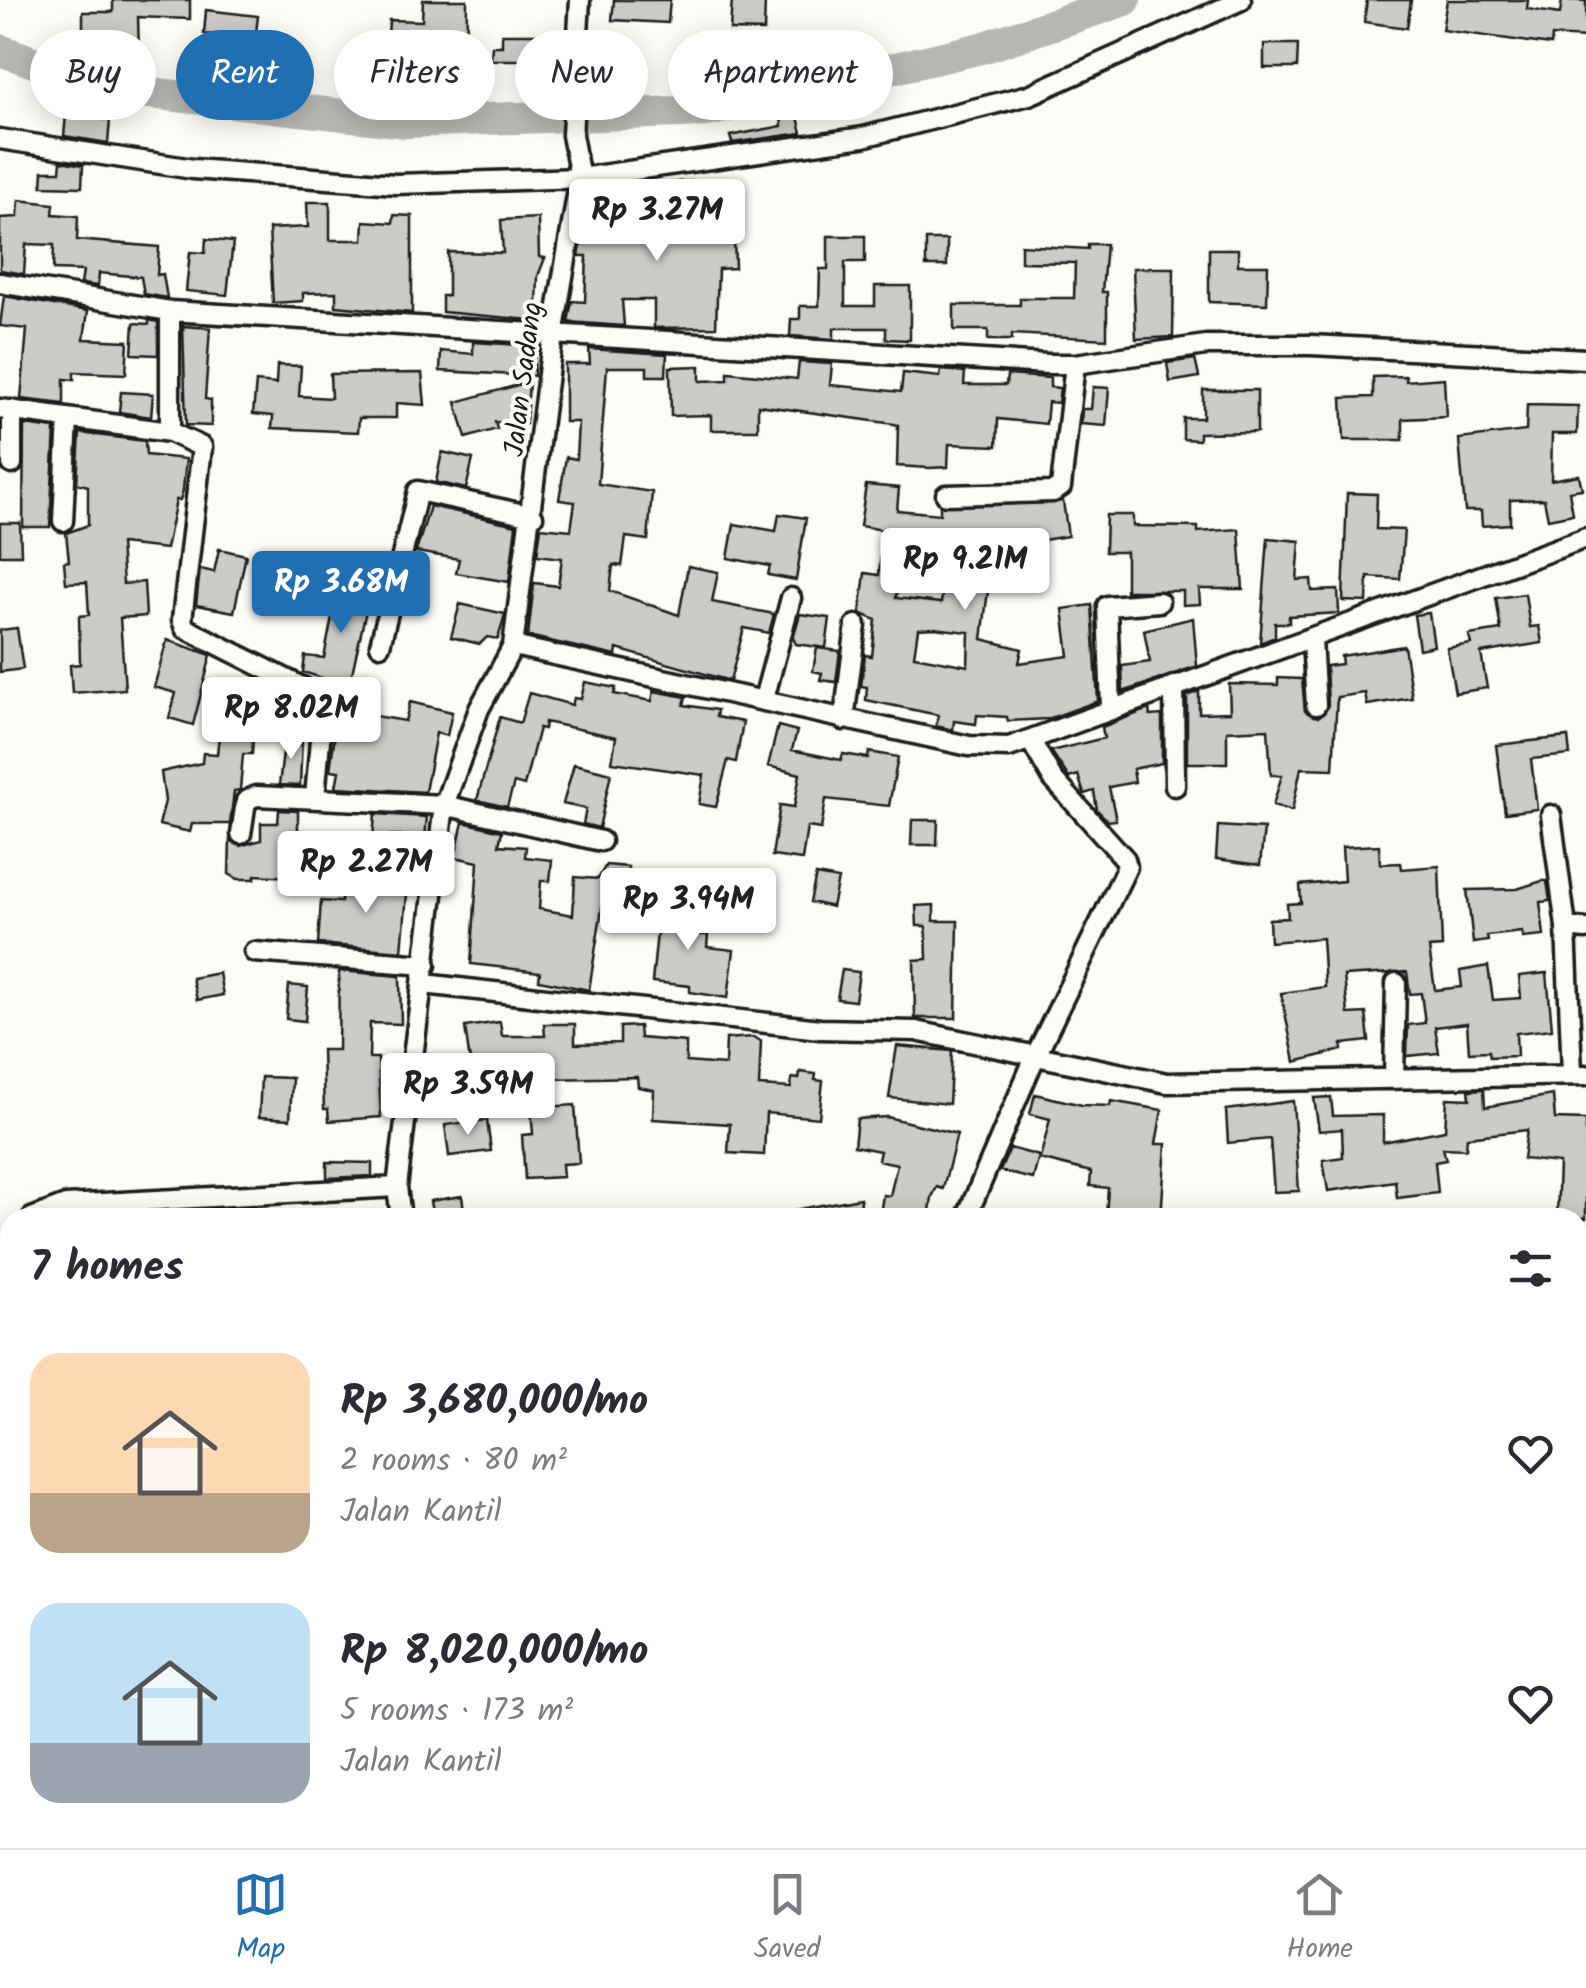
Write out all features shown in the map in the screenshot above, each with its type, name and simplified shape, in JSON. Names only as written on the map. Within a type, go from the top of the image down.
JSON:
[{"type":"street","name":"Jalan Sadang","points":[[514,646],[553,336],[580,178],[572,136],[580,0]]},
{"type":"street","points":[[0,139],[193,169],[396,184],[580,178],[863,137],[1029,95],[1241,0]]},
{"type":"street","points":[[0,283],[170,311],[1074,364],[1206,345],[1311,345],[1586,359]]},
{"type":"street","points":[[170,311],[170,432]]},
{"type":"street","points":[[946,494],[1052,492],[1061,487],[1074,364]]},
{"type":"street","points":[[12,464],[6,410],[170,432],[202,446],[182,620],[185,628],[308,690],[323,705],[315,798]]},
{"type":"street","points":[[64,521],[68,418]]},
{"type":"street","points":[[380,645],[418,492],[533,516]]},
{"type":"street","points":[[399,1208],[397,1186],[444,804],[479,709],[514,646],[969,746],[1031,742],[1112,707],[1312,640],[1586,538]]},
{"type":"street","points":[[764,700],[791,598]]},
{"type":"street","points":[[1112,707],[1107,606],[1159,602]]},
{"type":"street","points":[[844,720],[856,625]]},
{"type":"street","points":[[1312,640],[1316,705]]},
{"type":"street","points":[[1174,686],[1174,786]]},
{"type":"street","points":[[970,1208],[1036,1056],[1128,863],[1053,779],[1031,742]]},
{"type":"street","points":[[240,834],[249,798],[315,798],[444,804],[601,841]]},
{"type":"street","points":[[254,952],[820,1029],[916,1031],[1167,1082],[1579,1074],[1551,815]]},
{"type":"street","points":[[1566,927],[1586,929]]},
{"type":"street","points":[[1394,1078],[1396,982]]},
{"type":"street","points":[[51,1208],[397,1186]]},
{"type":"building","points":[[113,0],[190,0],[190,19],[138,17],[138,30],[83,30],[83,12],[113,12]]},
{"type":"building","points":[[423,0],[467,0],[467,30],[388,30],[389,20],[422,21]]},
{"type":"building","points":[[614,0],[670,0],[668,23],[612,20]]},
{"type":"building","points":[[732,0],[765,0],[764,30],[730,30]]},
{"type":"building","points":[[1367,0],[1411,0],[1407,28],[1364,22]]},
{"type":"building","points":[[1447,0],[1528,0],[1527,9],[1560,14],[1562,0],[1586,1],[1586,38],[1552,36],[1551,45],[1442,30]]},
{"type":"building","points":[[206,10],[258,16],[256,30],[204,30]]},
{"type":"building","points":[[502,34],[515,34],[515,60],[495,60],[495,46],[502,46]]},
{"type":"building","points":[[1264,44],[1298,44],[1297,68],[1264,68]]},
{"type":"building","points":[[66,120],[110,120],[108,143],[64,136]]},
{"type":"building","points":[[781,120],[799,120],[802,133],[732,143],[730,136],[782,126]]},
{"type":"building","points":[[61,161],[83,165],[82,187],[42,186],[43,171],[60,171]]},
{"type":"building","points":[[694,181],[696,207],[724,206],[724,236],[734,236],[735,268],[718,269],[716,327],[654,328],[654,300],[622,300],[624,326],[568,322],[572,301],[585,302],[587,256],[579,256],[584,229],[610,228],[609,217],[646,214],[645,203],[681,201],[679,182]]},
{"type":"building","points":[[19,200],[54,204],[53,214],[78,216],[77,240],[159,247],[157,275],[163,274],[167,298],[144,294],[141,277],[99,273],[98,286],[81,284],[83,271],[53,270],[54,245],[26,244],[24,274],[0,270],[0,218],[18,217]]},
{"type":"building","points":[[307,202],[330,202],[330,240],[363,240],[364,221],[393,223],[394,215],[412,216],[412,313],[336,306],[336,292],[303,293],[303,301],[273,303],[269,229],[308,227]]},
{"type":"building","points":[[538,218],[539,257],[545,258],[538,276],[537,306],[545,309],[543,321],[442,312],[442,296],[448,296],[448,252],[503,253],[501,220]]},
{"type":"building","points":[[828,236],[865,236],[865,262],[845,262],[845,306],[875,306],[875,286],[910,286],[910,340],[886,339],[886,328],[834,328],[834,339],[790,336],[791,319],[800,319],[800,306],[819,306],[820,269],[828,269]]},
{"type":"building","points":[[206,239],[233,242],[227,295],[186,291],[190,252],[205,253]]},
{"type":"building","points":[[926,240],[947,240],[947,266],[926,266]]},
{"type":"building","points":[[1088,244],[1106,244],[1102,292],[1107,292],[1107,339],[1012,334],[1012,340],[988,340],[988,330],[954,330],[954,305],[1020,305],[1020,298],[1074,298],[1075,263],[1021,262],[1021,245],[1088,249]]},
{"type":"building","points":[[1209,249],[1238,249],[1238,265],[1268,265],[1267,304],[1209,302]]},
{"type":"building","points":[[1133,268],[1174,268],[1173,337],[1136,339]]},
{"type":"building","points":[[4,296],[88,311],[84,339],[128,341],[126,374],[74,372],[74,380],[64,379],[64,404],[21,399],[27,329],[0,326]]},
{"type":"building","points":[[149,320],[158,322],[158,355],[132,354],[134,323],[149,324]]},
{"type":"building","points":[[183,326],[210,328],[205,399],[211,400],[211,426],[186,425]]},
{"type":"building","points":[[473,342],[535,346],[534,376],[440,371],[441,351],[473,354]]},
{"type":"building","points":[[589,349],[667,354],[666,376],[647,376],[647,367],[607,367],[598,484],[652,492],[648,540],[626,537],[622,566],[613,565],[610,591],[679,615],[688,566],[718,572],[712,602],[774,614],[769,633],[744,628],[730,681],[617,649],[616,656],[528,636],[534,583],[558,586],[562,558],[537,555],[541,527],[571,530],[575,502],[559,500],[566,457],[576,459],[578,422],[565,422],[565,364],[590,364]]},
{"type":"building","points":[[1195,359],[1199,377],[1170,382],[1167,363]]},
{"type":"building","points":[[799,362],[832,364],[830,385],[901,392],[903,373],[940,377],[941,370],[965,372],[964,385],[1006,385],[1007,375],[1050,378],[1050,387],[1060,388],[1058,403],[1048,402],[1046,424],[998,419],[997,446],[949,444],[948,467],[897,466],[898,425],[894,424],[758,405],[758,430],[711,430],[711,415],[671,416],[670,367],[700,366],[700,381],[728,380],[728,372],[797,379]]},
{"type":"building","points":[[277,365],[301,366],[299,396],[331,398],[330,374],[422,373],[425,405],[396,403],[396,418],[359,418],[358,432],[272,428],[273,416],[253,414],[256,382],[276,384]]},
{"type":"building","points":[[1406,376],[1406,381],[1444,378],[1446,417],[1403,419],[1403,440],[1344,440],[1342,398],[1373,397],[1373,377]]},
{"type":"building","points":[[529,382],[526,424],[495,422],[497,429],[466,438],[456,402]]},
{"type":"building","points":[[1093,387],[1109,388],[1106,426],[1081,424],[1082,409],[1091,409]]},
{"type":"building","points":[[1203,390],[1257,390],[1257,432],[1199,433],[1199,440],[1183,439],[1183,418],[1203,418]]},
{"type":"building","points":[[121,392],[153,394],[151,417],[119,412]]},
{"type":"building","points":[[1527,405],[1578,406],[1577,434],[1552,434],[1551,480],[1579,475],[1582,489],[1569,491],[1573,514],[1548,519],[1544,499],[1510,500],[1510,524],[1482,526],[1481,511],[1465,511],[1459,439],[1526,431]]},
{"type":"building","points":[[24,425],[55,429],[50,527],[23,527]]},
{"type":"building","points":[[80,433],[145,441],[146,455],[186,459],[183,490],[180,500],[176,500],[166,549],[120,544],[123,584],[144,582],[146,616],[120,618],[125,689],[72,693],[70,665],[80,664],[79,616],[89,615],[87,582],[66,583],[64,562],[69,561],[66,533],[88,525],[88,486],[77,483]]},
{"type":"building","points":[[442,452],[473,459],[466,489],[436,482]]},
{"type":"building","points":[[866,485],[899,488],[897,510],[940,514],[940,506],[1063,501],[1068,536],[1043,540],[1042,583],[989,582],[982,639],[1022,649],[1019,663],[1069,656],[1063,609],[1092,605],[1098,701],[1048,719],[1008,721],[1007,717],[977,715],[976,724],[954,721],[953,730],[936,726],[938,715],[866,700],[867,687],[861,686],[865,655],[872,656],[876,620],[860,613],[865,573],[879,575],[883,530],[860,526]],"holes":[[[900,561],[945,565],[941,603],[896,598]],[[918,629],[969,632],[968,666],[914,656]]]},
{"type":"building","points":[[1347,493],[1377,494],[1376,529],[1404,530],[1400,579],[1368,577],[1367,602],[1343,601]]},
{"type":"building","points":[[430,506],[516,525],[509,582],[456,573],[459,559],[416,552]]},
{"type":"building","points":[[779,514],[806,518],[796,580],[768,575],[770,566],[728,558],[734,524],[776,531]]},
{"type":"building","points":[[1106,515],[1133,515],[1133,526],[1198,527],[1198,532],[1239,529],[1243,589],[1199,589],[1200,604],[1183,605],[1183,591],[1126,591],[1126,552],[1105,552]]},
{"type":"building","points":[[0,523],[20,523],[21,555],[0,555]]},
{"type":"building","points":[[1268,538],[1300,541],[1297,580],[1311,579],[1312,591],[1338,590],[1339,613],[1289,616],[1289,623],[1275,623],[1275,637],[1260,643]]},
{"type":"building","points":[[219,549],[246,555],[234,612],[196,605],[200,569],[214,572]]},
{"type":"building","points":[[340,576],[360,581],[357,594],[369,597],[349,687],[303,672],[305,656],[324,658]]},
{"type":"building","points":[[1525,594],[1530,627],[1539,626],[1542,643],[1481,653],[1487,688],[1455,693],[1447,648],[1471,644],[1469,635],[1501,630],[1496,598]]},
{"type":"building","points":[[460,604],[505,614],[498,639],[487,637],[480,644],[451,637]]},
{"type":"building","points":[[1429,613],[1434,646],[1419,649],[1414,615]]},
{"type":"building","points":[[800,614],[830,618],[826,648],[796,644],[793,638]]},
{"type":"building","points":[[1193,618],[1197,666],[1123,692],[1122,666],[1150,662],[1144,630]]},
{"type":"building","points":[[17,628],[23,669],[0,672],[0,630]]},
{"type":"building","points":[[167,640],[211,655],[193,725],[169,718],[176,693],[154,687]]},
{"type":"building","points":[[1404,646],[1412,698],[1367,705],[1365,693],[1337,697],[1333,769],[1301,768],[1292,811],[1273,805],[1282,775],[1271,775],[1268,729],[1227,731],[1227,763],[1187,763],[1187,696],[1199,691],[1199,713],[1230,712],[1229,684],[1278,685],[1278,678],[1302,679],[1305,711],[1318,717],[1328,705],[1326,666],[1342,664],[1341,656]]},
{"type":"building","points":[[817,648],[840,651],[836,682],[820,680],[822,673],[813,671]]},
{"type":"building","points":[[585,682],[616,688],[614,694],[652,701],[654,691],[686,697],[684,705],[717,710],[716,717],[743,722],[736,762],[728,760],[716,807],[699,804],[704,775],[612,762],[616,737],[545,722],[544,729],[539,728],[524,786],[514,783],[507,807],[477,800],[500,717],[520,723],[529,693],[572,705],[574,698],[581,699]]},
{"type":"building","points":[[341,690],[361,692],[358,713],[405,721],[410,702],[452,712],[447,736],[436,733],[425,792],[336,787],[339,771],[330,770]]},
{"type":"building","points":[[1149,709],[1150,716],[1162,715],[1162,763],[1133,769],[1135,782],[1109,787],[1116,820],[1108,821],[1097,810],[1094,791],[1084,794],[1078,775],[1069,778],[1051,751],[1104,738],[1102,727]]},
{"type":"building","points":[[778,726],[797,731],[792,750],[841,760],[843,754],[868,758],[869,752],[898,757],[889,806],[826,799],[821,829],[807,827],[802,860],[772,856],[780,805],[794,807],[800,774],[768,766]]},
{"type":"building","points":[[219,736],[253,738],[252,754],[243,754],[240,790],[234,791],[230,824],[192,824],[190,832],[159,825],[165,801],[161,772],[202,763],[203,753],[217,754]]},
{"type":"building","points":[[285,737],[302,737],[300,786],[279,785]]},
{"type":"building","points":[[1568,737],[1570,755],[1531,759],[1537,809],[1505,813],[1496,745]]},
{"type":"building","points":[[574,764],[611,773],[599,828],[583,824],[586,809],[563,804]]},
{"type":"building","points":[[279,810],[298,811],[298,847],[311,847],[310,878],[255,875],[255,879],[238,879],[229,874],[230,840],[240,846],[261,840],[261,823],[278,823]]},
{"type":"building","points":[[375,814],[427,817],[425,838],[390,835],[389,840],[373,839]]},
{"type":"building","points":[[912,820],[938,820],[937,845],[911,845]]},
{"type":"building","points":[[463,822],[502,831],[499,845],[526,847],[525,857],[552,860],[550,881],[541,881],[539,909],[573,915],[575,877],[598,879],[606,865],[628,867],[625,904],[603,902],[589,990],[539,980],[540,972],[471,964],[478,862],[455,857]]},
{"type":"building","points":[[1218,826],[1264,829],[1260,865],[1216,859]]},
{"type":"building","points":[[1379,845],[1380,864],[1401,863],[1402,869],[1439,866],[1442,947],[1429,948],[1435,990],[1462,987],[1460,971],[1488,966],[1493,1000],[1521,998],[1519,976],[1547,973],[1552,1029],[1516,1033],[1517,1056],[1490,1057],[1489,1051],[1469,1052],[1467,1023],[1435,1027],[1439,1053],[1407,1056],[1408,1025],[1425,1023],[1421,993],[1410,994],[1407,972],[1344,976],[1348,1014],[1366,1013],[1369,1041],[1342,1044],[1342,1050],[1295,1062],[1281,993],[1325,987],[1322,938],[1270,942],[1269,919],[1288,918],[1287,904],[1301,903],[1300,885],[1344,881],[1342,847]]},
{"type":"building","points":[[816,875],[838,879],[832,907],[810,902]]},
{"type":"building","points":[[343,878],[408,882],[402,951],[318,944],[321,901],[341,902]]},
{"type":"building","points":[[1547,881],[1550,901],[1540,902],[1544,936],[1523,938],[1522,932],[1487,936],[1488,941],[1473,943],[1467,890],[1517,889]]},
{"type":"building","points":[[661,893],[689,895],[686,934],[708,935],[707,947],[734,950],[728,998],[690,992],[690,986],[652,982]]},
{"type":"building","points":[[934,905],[934,921],[958,921],[956,1018],[915,1018],[914,960],[927,959],[926,926],[917,926],[916,906]]},
{"type":"building","points":[[842,970],[859,972],[855,1001],[837,999]]},
{"type":"building","points":[[339,971],[400,976],[401,1024],[370,1023],[369,1058],[378,1058],[381,1117],[329,1121],[328,1109],[324,1109],[322,1050],[338,1050]]},
{"type":"building","points":[[219,973],[223,995],[197,1000],[192,978]]},
{"type":"building","points":[[289,985],[308,987],[305,1021],[286,1019]]},
{"type":"building","points":[[500,1022],[502,1036],[545,1036],[544,1024],[575,1024],[575,1044],[620,1043],[620,1027],[639,1026],[640,1038],[686,1042],[686,1062],[725,1065],[726,1039],[753,1037],[761,1041],[759,1086],[791,1088],[792,1078],[799,1079],[800,1072],[816,1074],[815,1080],[823,1081],[819,1118],[766,1113],[764,1155],[728,1153],[730,1124],[653,1119],[654,1090],[638,1087],[637,1077],[508,1080],[512,1106],[478,1111],[475,1091],[454,1094],[450,1065],[470,1062],[465,1027]]},
{"type":"building","points":[[897,1046],[952,1051],[949,1104],[889,1098]]},
{"type":"building","points":[[261,1077],[292,1078],[290,1119],[259,1117]]},
{"type":"building","points":[[1484,1089],[1485,1107],[1553,1095],[1555,1119],[1586,1120],[1586,1208],[1557,1208],[1559,1163],[1523,1159],[1527,1130],[1467,1137],[1466,1149],[1443,1148],[1446,1160],[1435,1162],[1438,1193],[1397,1198],[1395,1181],[1328,1191],[1323,1160],[1343,1157],[1342,1129],[1319,1131],[1314,1098],[1331,1097],[1333,1116],[1383,1115],[1383,1142],[1445,1130],[1447,1098],[1470,1099],[1469,1090]]},
{"type":"building","points":[[1035,1094],[1082,1105],[1110,1106],[1111,1101],[1162,1110],[1156,1144],[1166,1144],[1162,1208],[1107,1208],[1108,1188],[1090,1186],[1091,1172],[1040,1159],[1050,1119],[1030,1114]]},
{"type":"building","points":[[1293,1101],[1299,1191],[1274,1192],[1270,1139],[1228,1143],[1226,1110]]},
{"type":"building","points":[[575,1105],[579,1163],[562,1164],[563,1177],[525,1179],[522,1135],[533,1134],[531,1108]]},
{"type":"building","points":[[887,1117],[957,1134],[943,1189],[937,1187],[930,1208],[881,1208],[883,1195],[890,1196],[897,1164],[878,1160],[880,1151],[854,1146],[857,1119]]},
{"type":"building","points":[[487,1120],[491,1151],[449,1156],[445,1125]]},
{"type":"building","points":[[1010,1148],[1039,1156],[1033,1179],[1000,1171]]},
{"type":"building","points":[[327,1162],[372,1163],[372,1176],[327,1178]]},
{"type":"building","points":[[462,1196],[464,1208],[431,1208],[430,1201]]},
{"type":"building","points":[[860,1198],[862,1208],[805,1208]]},
{"type":"waterway","points":[[0,50],[106,88],[406,122],[708,111],[982,48],[1125,0]]}]
